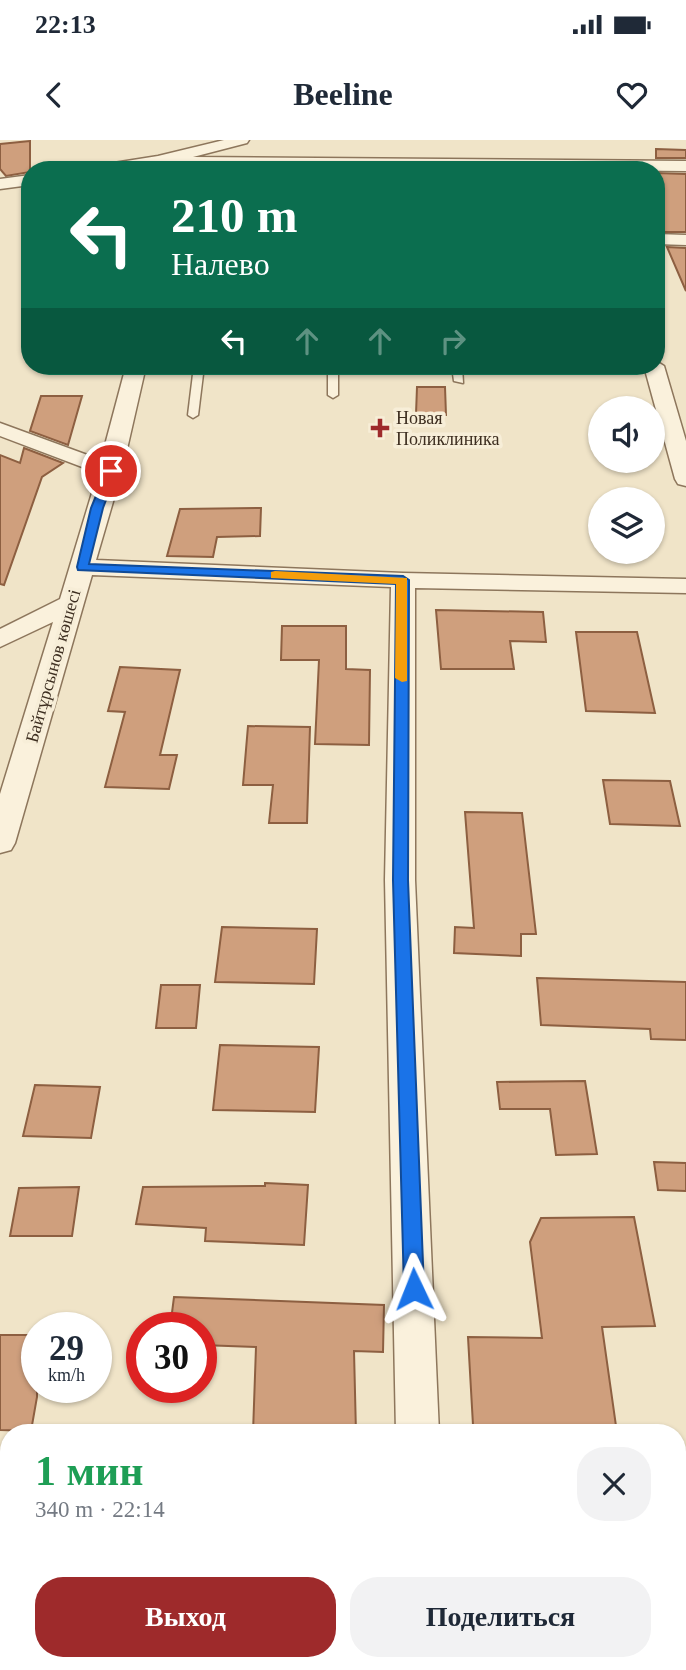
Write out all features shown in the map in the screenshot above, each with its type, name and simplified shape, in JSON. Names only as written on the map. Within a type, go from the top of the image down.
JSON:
[{"type":"street","points":[[166,161],[242,140]]},
{"type":"street","points":[[161,145],[186,155]]},
{"type":"street","points":[[665,166],[686,166]]},
{"type":"street","points":[[0,184],[21,181]]},
{"type":"street","points":[[665,239],[686,240]]},
{"type":"street","name":"Байтұрсынов көшесі","points":[[0,843],[83,567],[97,508],[111,471],[134,375]]},
{"type":"street","points":[[657,375],[686,479]]},
{"type":"street","points":[[0,429],[111,471]]},
{"type":"street","points":[[83,567],[403,580],[686,586]]},
{"type":"street","points":[[403,580],[400,880],[418,1424]]},
{"type":"street","points":[[0,639],[70,604]]},
{"type":"lane","points":[[193,415],[198,375]]},
{"type":"lane","points":[[333,375],[333,395]]},
{"type":"lane","points":[[458,375],[459,382]]},
{"type":"building","points":[[30,141],[30,161],[21,161],[21,174],[6,176],[0,169],[0,144]]},
{"type":"building","points":[[656,149],[686,150],[686,158],[656,158]]},
{"type":"building","points":[[665,173],[686,174],[686,232],[665,232]]},
{"type":"building","points":[[667,247],[686,248],[686,291]]},
{"type":"building","points":[[417,387],[445,387],[446,415],[416,414]]},
{"type":"building","points":[[41,396],[82,396],[68,445],[30,431]]},
{"type":"building","points":[[24,448],[63,463],[42,477],[4,585],[0,584],[0,455],[20,463]]},
{"type":"building","points":[[261,508],[260,536],[217,537],[213,557],[167,556],[180,509]]},
{"type":"building","points":[[436,610],[543,612],[546,642],[510,641],[514,669],[441,669]]},
{"type":"building","points":[[282,626],[346,626],[346,669],[370,670],[369,745],[315,744],[319,660],[281,660]]},
{"type":"building","points":[[576,632],[637,632],[655,713],[586,711]]},
{"type":"building","points":[[120,667],[180,670],[160,755],[177,755],[169,789],[105,787],[125,712],[108,711]]},
{"type":"building","points":[[248,726],[310,727],[307,823],[269,823],[273,785],[243,785]]},
{"type":"building","points":[[603,780],[670,781],[680,826],[610,824]]},
{"type":"building","points":[[465,812],[522,813],[536,934],[521,934],[521,956],[454,953],[455,927],[474,928]]},
{"type":"building","points":[[222,927],[317,929],[314,984],[215,982]]},
{"type":"building","points":[[537,978],[686,982],[686,1040],[651,1039],[650,1029],[541,1025]]},
{"type":"building","points":[[161,985],[200,985],[196,1028],[156,1028]]},
{"type":"building","points":[[220,1045],[319,1047],[315,1112],[213,1110]]},
{"type":"building","points":[[585,1081],[597,1154],[556,1155],[550,1109],[500,1109],[497,1082]]},
{"type":"building","points":[[35,1085],[100,1087],[91,1138],[23,1136]]},
{"type":"building","points":[[654,1162],[686,1163],[686,1191],[658,1190]]},
{"type":"building","points":[[265,1183],[308,1185],[304,1245],[205,1241],[206,1228],[136,1224],[143,1187],[265,1186]]},
{"type":"building","points":[[79,1187],[72,1236],[10,1236],[19,1188]]},
{"type":"building","points":[[634,1217],[655,1326],[602,1327],[616,1424],[473,1424],[468,1337],[542,1338],[530,1242],[541,1218]]},
{"type":"building","points":[[174,1297],[384,1305],[383,1352],[354,1351],[356,1424],[253,1424],[256,1347],[217,1346],[217,1312],[172,1312]]},
{"type":"building","points":[[0,1335],[21,1335],[21,1403],[36,1403],[32,1424],[0,1424]]},
{"type":"slow traffic","points":[[275,575],[403,580],[402,678]]},
{"type":"place","name":"Новая Поликлиника","points":[[380,428]]},
{"type":"route","points":[[111,471],[97,508],[83,567],[403,580],[400,880],[414,1289]]}]
